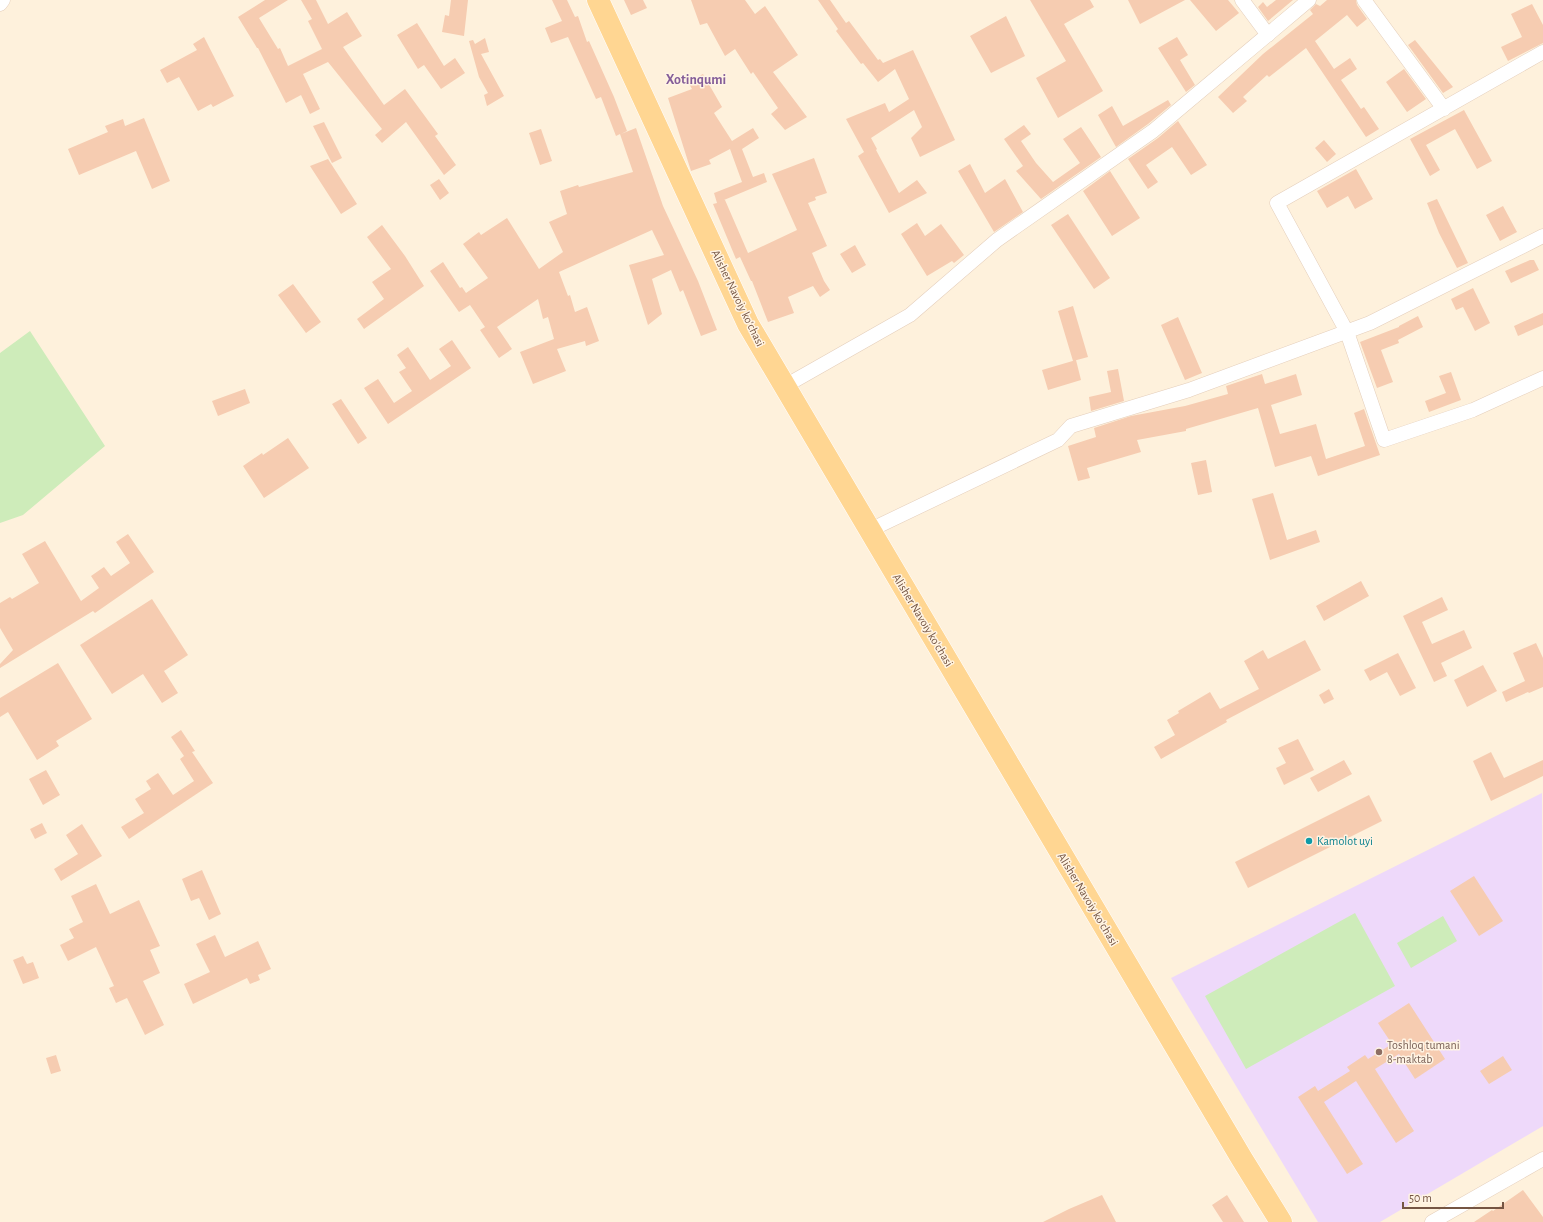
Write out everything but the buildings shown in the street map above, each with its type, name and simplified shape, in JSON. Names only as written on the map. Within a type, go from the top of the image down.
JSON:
[{"type":"main road","name":"Alisher Navoiy koʻchasi","points":[[598,0],[748,324],[1238,1152],[1281,1222]]},
{"type":"street","points":[[0,4],[3,0]]},
{"type":"street","points":[[1242,0],[1268,35]]},
{"type":"street","points":[[785,386],[910,315],[997,240],[1153,131],[1308,0]]},
{"type":"street","points":[[1364,0],[1444,109]]},
{"type":"street","points":[[1543,52],[1277,203],[1347,332],[1384,440],[1473,410],[1543,378]]},
{"type":"street","points":[[870,530],[1058,440],[1071,426],[1189,390],[1370,323],[1543,236]]},
{"type":"street","points":[[1432,1222],[1543,1159]]},
{"type":"shaded area","name":"Toshloq tumani 8-maktab","points":[[1542,793],[1543,1126],[1380,1222],[1318,1222],[1171,978]]},
{"type":"green space","points":[[30,331],[105,446],[23,515],[0,523],[0,353]]},
{"type":"green space","points":[[1355,913],[1395,986],[1246,1069],[1205,996]]},
{"type":"green space","points":[[1443,916],[1457,941],[1411,968],[1397,943]]},
{"type":"place","name":"Kamolot uyi","points":[[1309,841]]},
{"type":"place","name":"Toshloq tumani 8-maktab","points":[[1379,1052]]},
{"type":"district","name":"Xotinqumi","points":[[696,80]]}]
